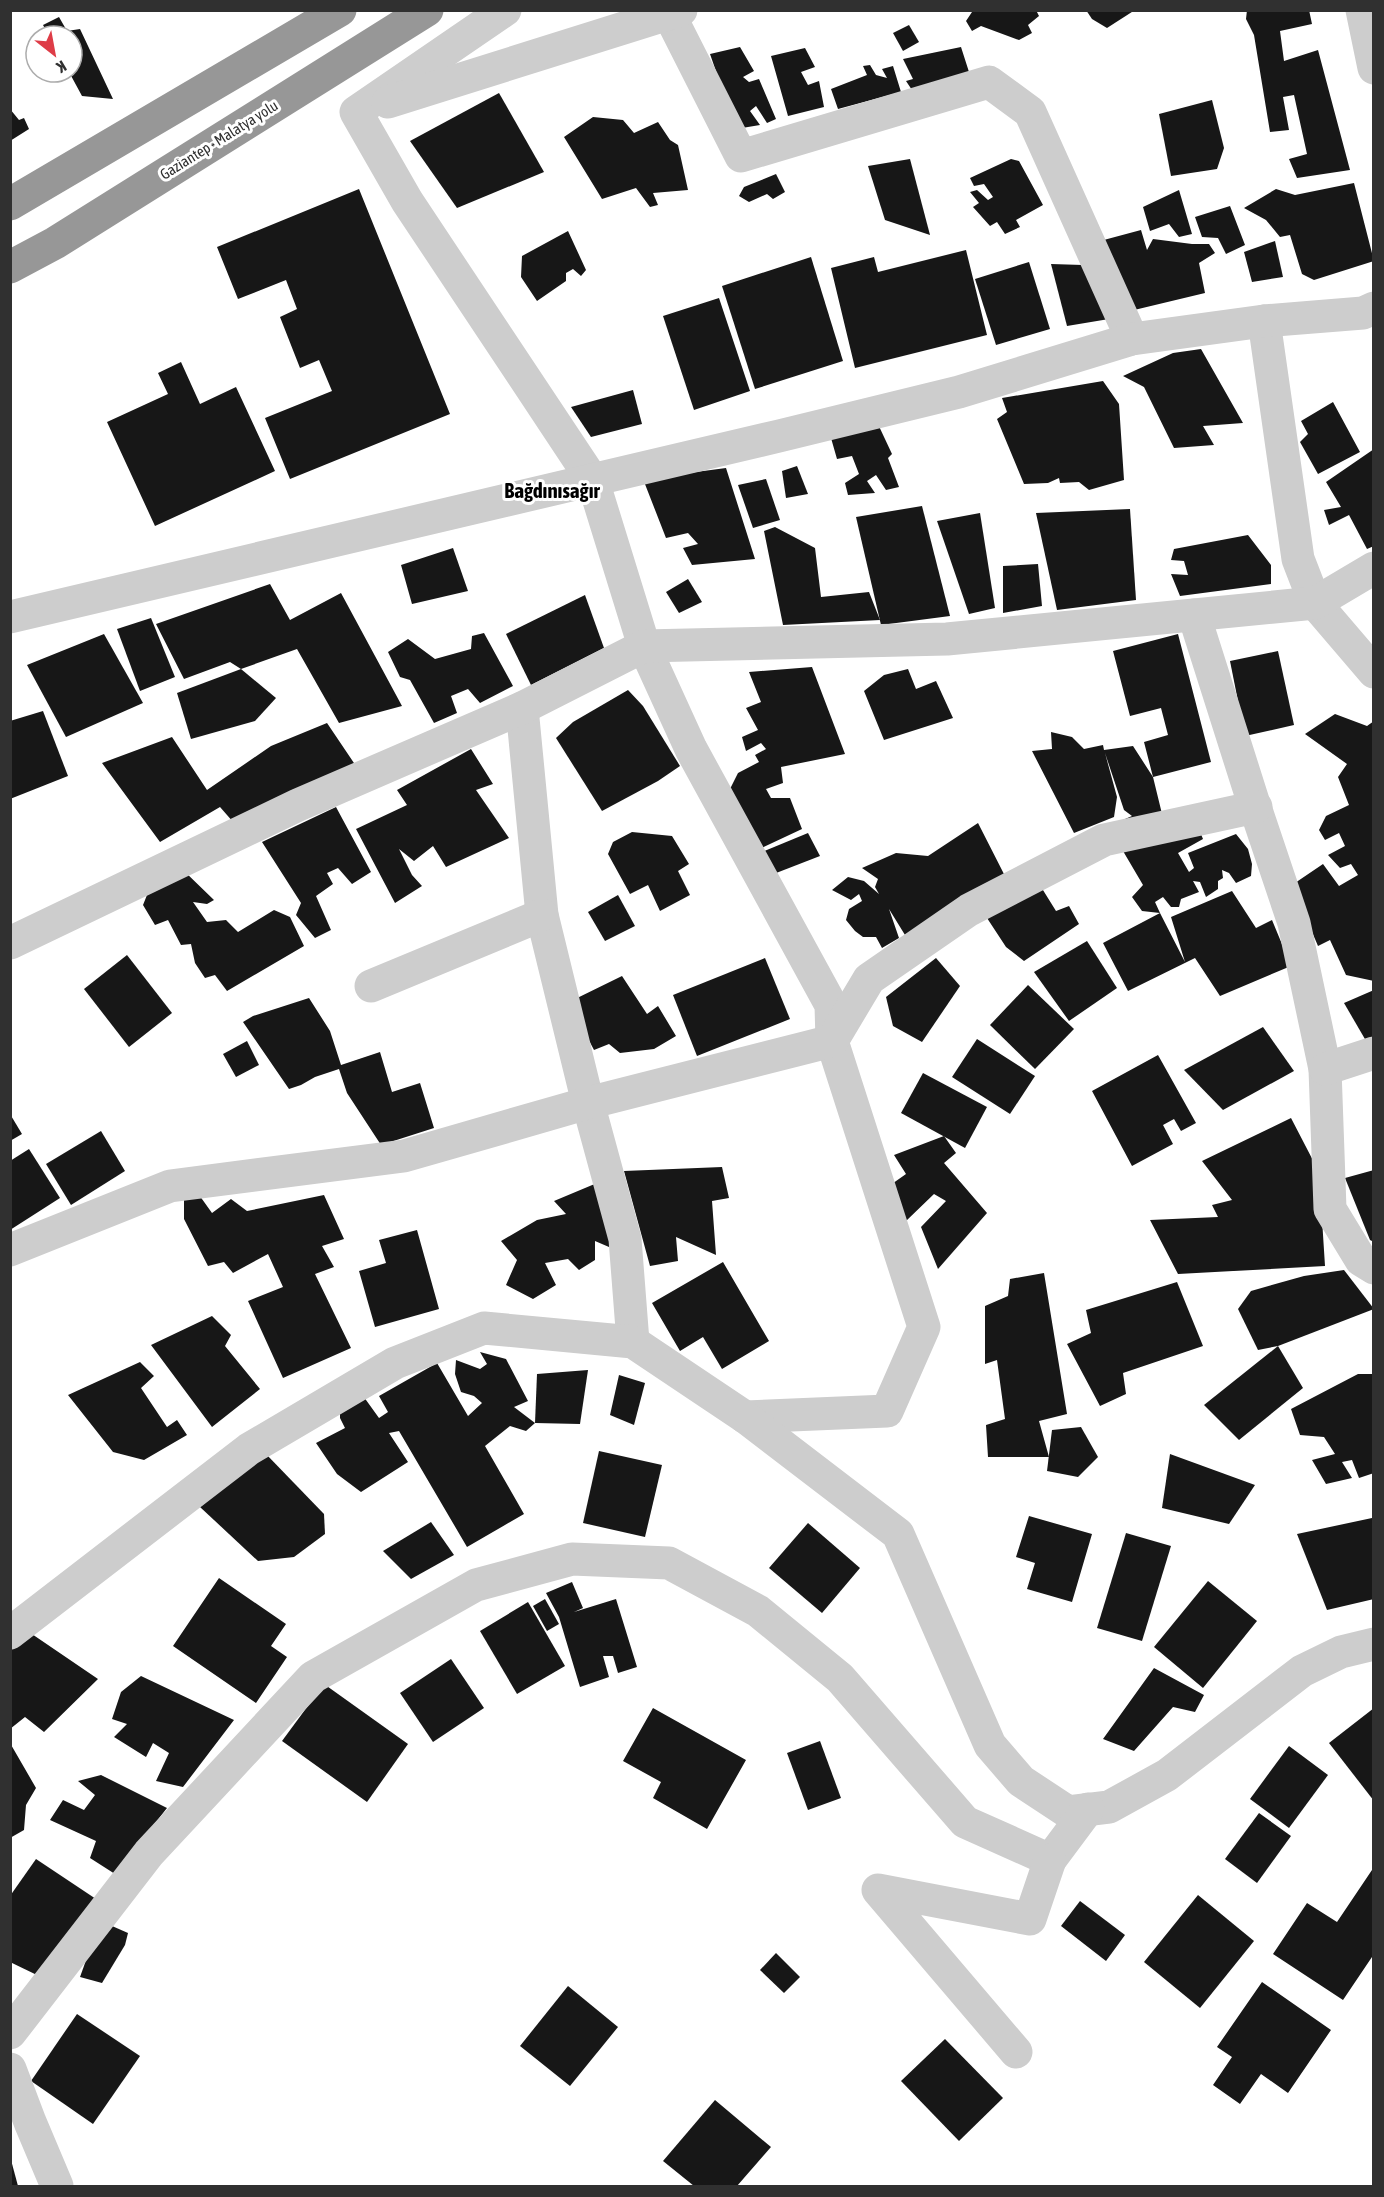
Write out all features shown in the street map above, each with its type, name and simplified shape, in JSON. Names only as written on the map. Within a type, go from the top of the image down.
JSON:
[{"type":"highway","points":[[10,204],[340,10]]},
{"type":"highway","name":"Gaziantep - Malatya yolu","points":[[10,267],[75,230],[427,10]]},
{"type":"street","points":[[356,112],[505,10]]},
{"type":"street","points":[[1362,10],[1374,68]]},
{"type":"street","points":[[356,112],[672,12],[741,156],[989,82],[1030,112],[1132,339]]},
{"type":"street","points":[[356,112],[407,201],[592,481],[644,646],[691,749],[831,1005],[832,1041],[924,1327],[887,1411],[745,1417]]},
{"type":"street","points":[[10,617],[592,481],[959,392],[1132,339],[1264,321],[1363,313],[1374,308]]},
{"type":"street","points":[[1264,321],[1298,559],[1315,603],[1374,672]]},
{"type":"street","points":[[10,943],[298,805],[522,708],[644,646],[947,639],[1315,603],[1374,568]]},
{"type":"street","points":[[1194,615],[1294,922],[1325,1069],[1330,1209],[1360,1260],[1374,1268]]},
{"type":"street","points":[[522,708],[542,915],[588,1103],[625,1239],[633,1342]]},
{"type":"street","points":[[10,1250],[170,1186],[404,1156],[588,1103],[832,1041],[869,979],[969,910],[1104,840],[1256,807]]},
{"type":"street","points":[[371,986],[542,915]]},
{"type":"street","points":[[1325,1069],[1374,1053]]},
{"type":"street","points":[[10,1633],[249,1449],[395,1364],[484,1328],[633,1342],[745,1417],[898,1534],[990,1745],[1021,1781],[1068,1812],[1109,1807],[1167,1775],[1302,1671],[1341,1652],[1374,1644]]},
{"type":"street","points":[[10,2033],[149,1853],[313,1677],[476,1585],[573,1559],[669,1563],[758,1611],[840,1678],[965,1822],[1050,1860]]},
{"type":"street","points":[[1016,2052],[878,1890],[1030,1919],[1050,1860],[1088,1809]]},
{"type":"street","points":[[10,2068],[57,2187]]},
{"type":"building","points":[[971,10],[1036,10],[1039,16],[1028,25],[1032,33],[1019,40],[981,26],[972,31],[966,21]]},
{"type":"building","points":[[1086,10],[1135,10],[1107,28],[1092,19]]},
{"type":"building","points":[[1247,10],[1309,10],[1312,24],[1280,31],[1284,61],[1318,50],[1350,170],[1297,178],[1289,159],[1307,154],[1294,95],[1283,97],[1289,130],[1270,132],[1254,35],[1246,19]]},
{"type":"building","points":[[59,17],[63,24],[45,24]]},
{"type":"building","points":[[909,25],[919,42],[903,51],[893,33]]},
{"type":"building","points":[[84,37],[113,99],[82,96],[76,84],[84,84]]},
{"type":"building","points":[[740,47],[754,71],[743,77],[749,82],[759,79],[776,119],[767,123],[756,106],[750,111],[760,125],[736,129],[710,54]]},
{"type":"building","points":[[961,47],[969,72],[912,90],[906,81],[913,79],[903,59]]},
{"type":"building","points":[[805,48],[815,67],[801,72],[808,85],[819,81],[824,107],[788,116],[771,56]]},
{"type":"building","points":[[870,65],[876,75],[887,78],[882,69],[893,66],[901,92],[838,109],[831,89],[867,75],[863,66]]},
{"type":"building","points":[[499,93],[544,172],[457,208],[410,141]]},
{"type":"building","points":[[1212,100],[1224,148],[1217,169],[1171,176],[1159,114]]},
{"type":"building","points":[[10,109],[19,120],[24,118],[29,129],[10,141]]},
{"type":"building","points":[[593,117],[623,120],[634,133],[658,122],[670,140],[678,145],[688,190],[653,193],[658,205],[650,207],[636,188],[602,199],[564,137]]},
{"type":"building","points":[[910,159],[930,235],[885,220],[868,166]]},
{"type":"building","points":[[1011,159],[1019,161],[1043,205],[1016,220],[1020,227],[1005,234],[997,222],[990,226],[973,207],[979,203],[970,192],[977,190],[988,200],[993,197],[984,184],[974,186],[970,178]]},
{"type":"building","points":[[776,174],[785,192],[773,199],[767,194],[749,202],[739,196],[744,187]]},
{"type":"building","points":[[1354,183],[1374,261],[1314,280],[1302,274],[1290,235],[1280,237],[1266,220],[1244,208],[1276,189],[1295,195]]},
{"type":"building","points":[[359,189],[450,414],[290,479],[265,418],[332,391],[319,360],[300,368],[280,317],[297,309],[286,280],[238,299],[217,247]]},
{"type":"building","points":[[1179,190],[1192,234],[1179,237],[1169,224],[1150,231],[1143,207]]},
{"type":"building","points":[[1230,206],[1245,245],[1226,254],[1218,238],[1202,237],[1195,217]]},
{"type":"building","points":[[1141,230],[1147,250],[1153,239],[1209,244],[1215,253],[1199,263],[1205,293],[1130,311],[1100,241]]},
{"type":"building","points":[[568,231],[586,270],[581,276],[573,269],[566,273],[566,281],[537,301],[521,277],[522,256]]},
{"type":"building","points":[[1275,241],[1283,277],[1252,282],[1244,252]]},
{"type":"building","points":[[966,250],[987,335],[855,368],[831,268],[874,257],[878,272]]},
{"type":"building","points":[[811,257],[843,361],[755,389],[722,286]]},
{"type":"building","points":[[1029,262],[1050,329],[996,345],[975,279]]},
{"type":"building","points":[[1051,264],[1083,265],[1109,319],[1067,326]]},
{"type":"building","points":[[719,298],[750,391],[694,410],[663,316]]},
{"type":"building","points":[[1201,349],[1243,423],[1203,426],[1214,445],[1174,448],[1144,387],[1123,376],[1173,353]]},
{"type":"building","points":[[181,362],[200,404],[236,387],[275,471],[155,526],[107,422],[168,394],[158,373]]},
{"type":"building","points":[[1103,381],[1119,404],[1124,480],[1089,490],[1079,482],[1060,483],[1059,478],[1048,483],[1024,484],[997,419],[1007,412],[1002,398]]},
{"type":"building","points":[[633,390],[642,424],[591,437],[571,407]]},
{"type":"building","points":[[1333,402],[1360,452],[1318,474],[1300,442],[1308,434],[1301,421]]},
{"type":"building","points":[[877,422],[892,454],[888,458],[899,487],[886,490],[876,475],[867,481],[875,493],[848,495],[845,483],[859,474],[852,456],[837,459],[831,438]]},
{"type":"building","points":[[1374,449],[1374,546],[1367,549],[1349,515],[1329,525],[1324,510],[1341,507],[1326,482]]},
{"type":"building","points":[[797,466],[808,494],[786,498],[782,471]]},
{"type":"building","points":[[726,468],[755,559],[692,565],[683,548],[698,544],[688,533],[666,538],[643,479]]},
{"type":"building","points":[[766,479],[780,520],[753,528],[738,485]]},
{"type":"building","points":[[922,506],[950,616],[881,625],[856,517]]},
{"type":"building","points":[[1130,509],[1136,600],[1057,610],[1036,513]]},
{"type":"building","points":[[980,513],[995,608],[969,614],[937,521]]},
{"type":"building","points":[[775,527],[815,548],[821,597],[869,592],[880,620],[783,625],[764,531]]},
{"type":"building","points":[[1248,535],[1271,565],[1271,584],[1180,596],[1171,574],[1188,575],[1184,561],[1171,560],[1174,549]]},
{"type":"building","points":[[453,548],[468,591],[412,604],[401,565]]},
{"type":"building","points":[[1038,564],[1042,606],[1003,613],[1003,566]]},
{"type":"building","points":[[688,579],[702,602],[679,613],[666,592]]},
{"type":"building","points":[[270,584],[290,620],[341,593],[402,706],[339,723],[297,649],[241,669],[230,662],[184,679],[156,624]]},
{"type":"building","points":[[585,595],[604,648],[531,685],[506,634]]},
{"type":"building","points":[[151,618],[175,677],[140,691],[117,629]]},
{"type":"building","points":[[484,633],[513,686],[480,703],[468,689],[451,696],[457,713],[434,723],[410,680],[400,677],[388,652],[408,639],[435,659],[471,649],[472,636]]},
{"type":"building","points":[[104,634],[143,703],[66,737],[27,665]]},
{"type":"building","points":[[1178,634],[1211,762],[1153,777],[1144,742],[1168,735],[1161,708],[1130,716],[1113,651]]},
{"type":"building","points":[[1278,651],[1294,725],[1245,736],[1230,661]]},
{"type":"building","points":[[812,667],[845,754],[781,767],[783,783],[766,789],[771,798],[790,798],[802,829],[753,852],[730,789],[738,773],[759,762],[755,755],[766,749],[761,743],[746,751],[742,737],[758,730],[746,708],[761,702],[749,672]]},
{"type":"building","points":[[241,669],[276,698],[255,721],[191,739],[177,693]]},
{"type":"building","points":[[908,669],[916,689],[936,681],[953,718],[884,740],[864,691],[884,675]]},
{"type":"building","points":[[628,690],[643,706],[680,766],[658,781],[602,811],[556,738],[573,722]]},
{"type":"building","points":[[43,711],[68,776],[10,799],[10,721]]},
{"type":"building","points":[[1335,714],[1367,726],[1374,721],[1374,981],[1346,975],[1330,940],[1318,946],[1292,885],[1323,864],[1339,886],[1358,875],[1351,864],[1340,868],[1328,855],[1345,846],[1339,833],[1325,840],[1319,830],[1326,816],[1349,805],[1338,777],[1347,764],[1305,734]]},
{"type":"building","points":[[327,723],[356,766],[234,823],[220,807],[160,842],[102,763],[172,737],[207,790],[271,746]]},
{"type":"building","points":[[1051,732],[1072,737],[1084,749],[1103,745],[1104,750],[1133,746],[1153,777],[1163,818],[1118,822],[1132,816],[1124,810],[1105,753],[1117,797],[1114,817],[1074,833],[1032,751],[1052,749]]},
{"type":"building","points":[[471,749],[493,784],[476,790],[509,838],[446,867],[433,846],[414,861],[399,849],[412,875],[422,886],[395,903],[356,829],[407,805],[397,790]]},
{"type":"building","points":[[336,807],[371,872],[352,884],[338,868],[327,873],[333,884],[316,896],[331,930],[315,938],[296,915],[301,903],[262,842]]},
{"type":"building","points":[[978,823],[1006,878],[905,935],[889,909],[899,938],[882,948],[876,937],[863,937],[846,920],[849,909],[862,901],[859,894],[851,900],[832,890],[848,877],[864,881],[879,894],[875,887],[878,879],[862,868],[896,853],[928,856]]},
{"type":"building","points":[[1198,827],[1203,839],[1178,853],[1189,872],[1194,868],[1188,853],[1236,834],[1248,849],[1252,864],[1251,876],[1236,883],[1229,873],[1222,870],[1223,878],[1218,881],[1218,889],[1206,897],[1200,882],[1193,881],[1199,892],[1181,899],[1179,907],[1171,907],[1163,897],[1155,902],[1160,913],[1142,911],[1132,897],[1143,885],[1123,851]]},
{"type":"building","points":[[632,832],[672,836],[689,864],[678,871],[690,895],[660,911],[648,885],[630,894],[608,854],[613,842]]},
{"type":"building","points":[[808,833],[820,856],[771,875],[757,854]]},
{"type":"building","points":[[182,869],[214,900],[207,904],[193,902],[207,922],[226,920],[238,932],[274,910],[290,917],[304,946],[227,991],[215,975],[205,978],[195,963],[191,944],[181,945],[168,920],[155,925],[143,905],[149,890]]},
{"type":"building","points":[[1033,874],[1056,911],[1069,906],[1079,924],[1024,961],[1006,947],[987,918]]},
{"type":"building","points":[[1232,891],[1256,928],[1272,920],[1291,966],[1220,996],[1195,958],[1128,991],[1103,943],[1160,913],[1185,962],[1171,917]]},
{"type":"building","points":[[618,895],[635,926],[605,941],[588,912]]},
{"type":"building","points":[[1087,941],[1117,988],[1069,1021],[1034,972]]},
{"type":"building","points":[[127,955],[172,1013],[129,1047],[84,989]]},
{"type":"building","points":[[765,958],[790,1019],[697,1056],[673,995]]},
{"type":"building","points":[[936,958],[960,986],[922,1042],[893,1026],[886,997]]},
{"type":"building","points":[[622,976],[647,1014],[658,1006],[676,1036],[654,1049],[620,1053],[609,1044],[594,1050],[569,1002]]},
{"type":"building","points":[[1028,985],[1074,1029],[1035,1069],[990,1025]]},
{"type":"building","points":[[1374,990],[1374,1044],[1369,1046],[1344,1003]]},
{"type":"building","points":[[309,998],[330,1031],[341,1065],[380,1052],[392,1092],[420,1083],[434,1128],[381,1145],[347,1093],[339,1069],[289,1089],[243,1022],[253,1016]]},
{"type":"building","points":[[1263,1027],[1294,1071],[1223,1110],[1184,1070]]},
{"type":"building","points":[[977,1039],[1035,1076],[1010,1114],[952,1077]]},
{"type":"building","points":[[247,1041],[259,1065],[236,1077],[223,1054]]},
{"type":"building","points":[[1158,1055],[1196,1123],[1181,1131],[1174,1119],[1163,1125],[1173,1144],[1132,1166],[1092,1091]]},
{"type":"building","points":[[923,1073],[987,1107],[965,1148],[901,1113]]},
{"type":"building","points":[[10,1114],[22,1134],[10,1141]]},
{"type":"building","points":[[1291,1118],[1319,1172],[1325,1266],[1178,1274],[1150,1220],[1218,1217],[1212,1205],[1232,1200],[1202,1161]]},
{"type":"building","points":[[101,1131],[125,1171],[71,1205],[46,1164]]},
{"type":"building","points":[[944,1136],[956,1153],[944,1163],[987,1213],[938,1269],[921,1227],[946,1201],[934,1194],[906,1221],[889,1186],[906,1174],[894,1155]]},
{"type":"building","points":[[29,1149],[60,1198],[10,1230],[10,1161]]},
{"type":"building","points":[[722,1167],[729,1198],[712,1201],[716,1255],[676,1237],[678,1261],[650,1266],[624,1171]]},
{"type":"building","points":[[1374,1170],[1374,1242],[1370,1240],[1345,1178]]},
{"type":"building","points":[[597,1183],[618,1238],[609,1247],[595,1241],[595,1260],[579,1270],[568,1259],[545,1263],[556,1285],[533,1299],[506,1285],[517,1260],[501,1241],[537,1220],[566,1214],[554,1201]]},
{"type":"building","points":[[197,1192],[212,1213],[231,1199],[247,1211],[324,1195],[344,1239],[322,1246],[334,1267],[315,1274],[351,1348],[283,1378],[248,1301],[283,1287],[268,1254],[233,1273],[224,1262],[208,1266],[184,1219],[184,1197]]},
{"type":"building","points":[[417,1230],[439,1309],[375,1327],[359,1271],[386,1263],[379,1240]]},
{"type":"building","points":[[723,1262],[769,1341],[722,1369],[703,1337],[680,1351],[652,1303]]},
{"type":"building","points":[[1344,1270],[1374,1309],[1278,1346],[1258,1350],[1238,1309],[1251,1291],[1304,1276]]},
{"type":"building","points":[[1044,1273],[1067,1414],[1039,1421],[1049,1457],[988,1457],[986,1425],[1005,1419],[997,1360],[985,1364],[985,1306],[1008,1296],[1010,1279]]},
{"type":"building","points":[[1177,1282],[1203,1346],[1123,1373],[1126,1394],[1100,1406],[1067,1344],[1091,1333],[1086,1310]]},
{"type":"building","points":[[212,1316],[231,1335],[225,1346],[260,1389],[212,1427],[151,1345]]},
{"type":"building","points":[[1278,1346],[1303,1388],[1239,1440],[1204,1405]]},
{"type":"building","points":[[480,1352],[506,1359],[528,1401],[514,1407],[535,1423],[526,1431],[510,1426],[485,1446],[524,1514],[467,1547],[399,1431],[389,1433],[408,1462],[361,1492],[337,1474],[316,1443],[345,1428],[340,1418],[340,1403],[361,1393],[379,1418],[388,1412],[379,1396],[437,1363],[468,1416],[482,1403],[474,1396],[461,1392],[455,1374],[456,1360],[480,1369],[487,1364]]},
{"type":"building","points":[[140,1362],[154,1376],[141,1388],[167,1427],[177,1420],[187,1435],[144,1460],[113,1452],[68,1395]]},
{"type":"building","points":[[588,1370],[580,1424],[535,1423],[537,1374]]},
{"type":"building","points":[[1358,1374],[1374,1374],[1374,1473],[1359,1478],[1352,1460],[1342,1462],[1352,1478],[1326,1484],[1312,1460],[1335,1454],[1324,1437],[1300,1435],[1291,1409]]},
{"type":"building","points":[[619,1375],[645,1383],[634,1425],[610,1415]]},
{"type":"building","points":[[1081,1427],[1098,1457],[1078,1477],[1047,1471],[1052,1430]]},
{"type":"building","points":[[599,1451],[662,1465],[645,1537],[583,1523]]},
{"type":"building","points":[[265,1453],[324,1514],[325,1534],[294,1557],[258,1561],[200,1507]]},
{"type":"building","points":[[1170,1454],[1255,1485],[1229,1524],[1162,1508]]},
{"type":"building","points":[[1029,1516],[1092,1534],[1072,1602],[1027,1589],[1035,1563],[1016,1557]]},
{"type":"building","points":[[1372,1518],[1374,1523],[1374,1599],[1327,1610],[1297,1534]]},
{"type":"building","points":[[431,1522],[454,1555],[411,1579],[383,1551]]},
{"type":"building","points":[[808,1523],[860,1568],[822,1613],[769,1568]]},
{"type":"building","points":[[1126,1533],[1171,1546],[1142,1641],[1097,1628]]},
{"type":"building","points":[[219,1578],[286,1624],[271,1646],[287,1657],[256,1703],[173,1646]]},
{"type":"building","points":[[1208,1581],[1257,1621],[1203,1688],[1154,1647]]},
{"type":"building","points":[[572,1582],[583,1608],[574,1612],[616,1599],[637,1667],[618,1673],[613,1656],[603,1656],[609,1677],[580,1687],[559,1617],[546,1593]]},
{"type":"building","points":[[545,1599],[559,1624],[547,1631],[533,1606]]},
{"type":"building","points":[[528,1602],[565,1666],[517,1694],[480,1631]]},
{"type":"building","points":[[26,1630],[98,1679],[44,1732],[25,1717],[10,1729],[10,1646]]},
{"type":"building","points":[[451,1659],[484,1708],[433,1742],[400,1693]]},
{"type":"building","points":[[1154,1668],[1204,1695],[1195,1712],[1173,1707],[1134,1751],[1103,1739]]},
{"type":"building","points":[[141,1676],[234,1720],[183,1787],[156,1781],[169,1753],[153,1743],[146,1757],[114,1737],[127,1724],[112,1719],[121,1692]]},
{"type":"building","points":[[324,1684],[408,1744],[367,1802],[282,1741]]},
{"type":"building","points":[[653,1708],[746,1760],[707,1829],[653,1798],[661,1782],[623,1761]]},
{"type":"building","points":[[1374,1708],[1374,1801],[1329,1743]]},
{"type":"building","points":[[820,1741],[841,1798],[808,1810],[787,1753]]},
{"type":"building","points":[[10,1743],[36,1788],[26,1805],[24,1830],[10,1838]]},
{"type":"building","points":[[1289,1746],[1328,1775],[1289,1828],[1250,1799]]},
{"type":"building","points":[[101,1775],[167,1808],[115,1874],[90,1858],[96,1841],[50,1820],[63,1800],[84,1810],[95,1795],[78,1781]]},
{"type":"building","points":[[1259,1813],[1291,1836],[1257,1883],[1225,1859]]},
{"type":"building","points":[[36,1859],[99,1901],[41,1977],[10,1962],[10,1896]]},
{"type":"building","points":[[1374,1867],[1374,1954],[1343,2000],[1273,1954],[1307,1903],[1337,1922]]},
{"type":"building","points":[[1198,1895],[1254,1941],[1200,2008],[1144,1962]]},
{"type":"building","points":[[1080,1901],[1125,1935],[1106,1961],[1061,1926]]},
{"type":"building","points":[[112,1926],[128,1933],[125,1945],[102,1983],[80,1977],[98,1927]]},
{"type":"building","points":[[776,1953],[800,1977],[784,1993],[760,1970]]},
{"type":"building","points":[[1262,1982],[1331,2030],[1288,2093],[1261,2074],[1240,2104],[1213,2085],[1232,2057],[1217,2047]]},
{"type":"building","points":[[568,1986],[618,2027],[570,2086],[520,2046]]},
{"type":"building","points":[[77,2014],[140,2056],[93,2124],[31,2081]]},
{"type":"building","points":[[945,2039],[1003,2098],[959,2141],[901,2081]]},
{"type":"building","points":[[715,2100],[771,2147],[737,2186],[694,2186],[663,2161]]},
{"type":"building","points":[[11,2160],[18,2186],[10,2186]]},
{"type":"district","name":"Bağdınısağır","points":[[552,491]]}]
